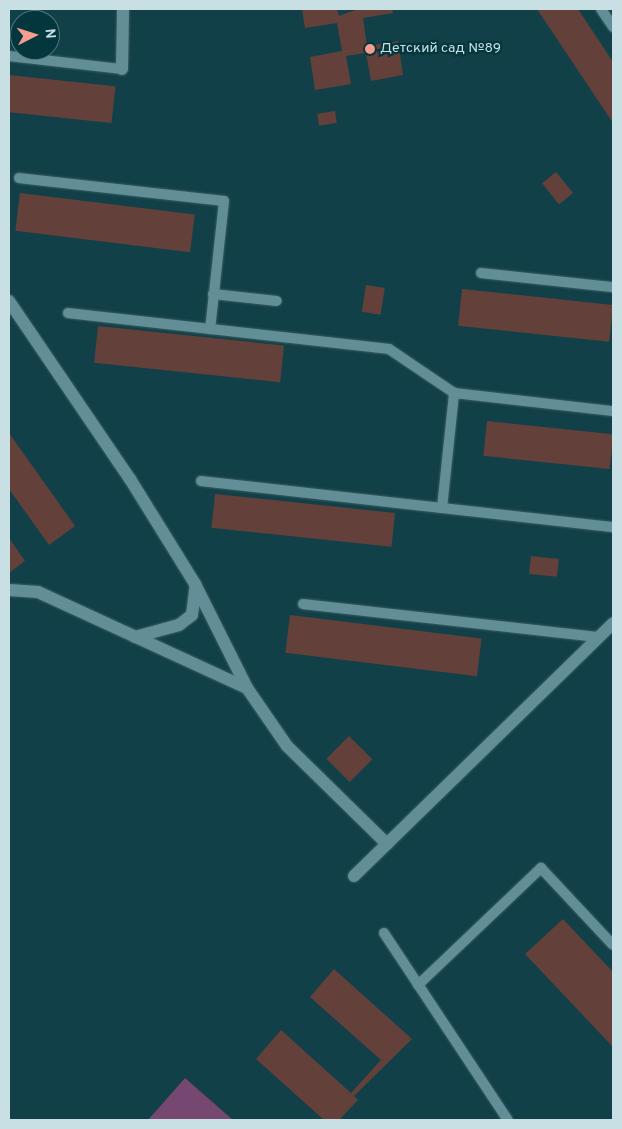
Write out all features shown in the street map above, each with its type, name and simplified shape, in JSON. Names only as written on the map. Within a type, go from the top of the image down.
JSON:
[{"type":"street","points":[[122,69],[123,9]]},
{"type":"street","points":[[9,302],[195,584],[247,688],[287,746],[387,844]]},
{"type":"street","points":[[134,637],[179,625],[192,615],[195,584]]},
{"type":"street","points":[[9,590],[38,592],[247,688]]},
{"type":"street","points":[[354,876],[613,623]]},
{"type":"lane","points":[[601,9],[613,27]]},
{"type":"lane","points":[[9,56],[122,69]]},
{"type":"lane","points":[[18,178],[224,201],[210,329]]},
{"type":"lane","points":[[481,273],[613,287]]},
{"type":"lane","points":[[213,294],[277,301]]},
{"type":"lane","points":[[68,313],[388,349],[454,393],[613,411]]},
{"type":"lane","points":[[442,508],[454,393]]},
{"type":"lane","points":[[201,481],[613,527]]},
{"type":"lane","points":[[303,604],[599,637]]},
{"type":"lane","points":[[418,985],[541,868],[613,945]]},
{"type":"lane","points":[[384,933],[508,1120]]},
{"type":"shaded area","points":[[185,1078],[233,1120],[148,1120]]},
{"type":"building","name":"Детский сад №89","points":[[302,9],[337,9],[339,16],[358,9],[392,9],[393,13],[363,18],[367,46],[398,41],[403,75],[371,81],[366,53],[346,56],[351,84],[315,90],[310,57],[342,51],[337,23],[305,28]]},
{"type":"building","points":[[537,9],[578,9],[613,62],[613,123]]},
{"type":"building","points":[[9,75],[115,86],[112,123],[9,112]]},
{"type":"building","points":[[335,111],[337,123],[319,126],[317,114]]},
{"type":"building","points":[[556,172],[573,193],[559,204],[542,183]]},
{"type":"building","points":[[20,193],[195,214],[190,252],[15,231]]},
{"type":"building","points":[[366,285],[385,288],[381,315],[362,312]]},
{"type":"building","points":[[462,289],[613,305],[609,342],[458,326]]},
{"type":"building","points":[[98,326],[284,346],[280,382],[94,363]]},
{"type":"building","points":[[487,421],[613,434],[610,469],[483,456]]},
{"type":"building","points":[[9,433],[75,526],[49,545],[9,489]]},
{"type":"building","points":[[215,494],[395,513],[391,547],[211,528]]},
{"type":"building","points":[[9,538],[25,561],[9,573]]},
{"type":"building","points":[[531,556],[559,559],[557,577],[529,574]]},
{"type":"building","points":[[290,615],[482,639],[477,676],[285,653]]},
{"type":"building","points":[[349,736],[372,759],[350,782],[326,759]]},
{"type":"building","points":[[563,919],[613,972],[613,1047],[525,954]]},
{"type":"building","points":[[334,969],[412,1039],[354,1096],[358,1100],[339,1120],[324,1120],[256,1059],[281,1030],[351,1093],[381,1060],[310,997]]},
{"type":"place","name":"Детский сад №89","points":[[370,49]]}]
